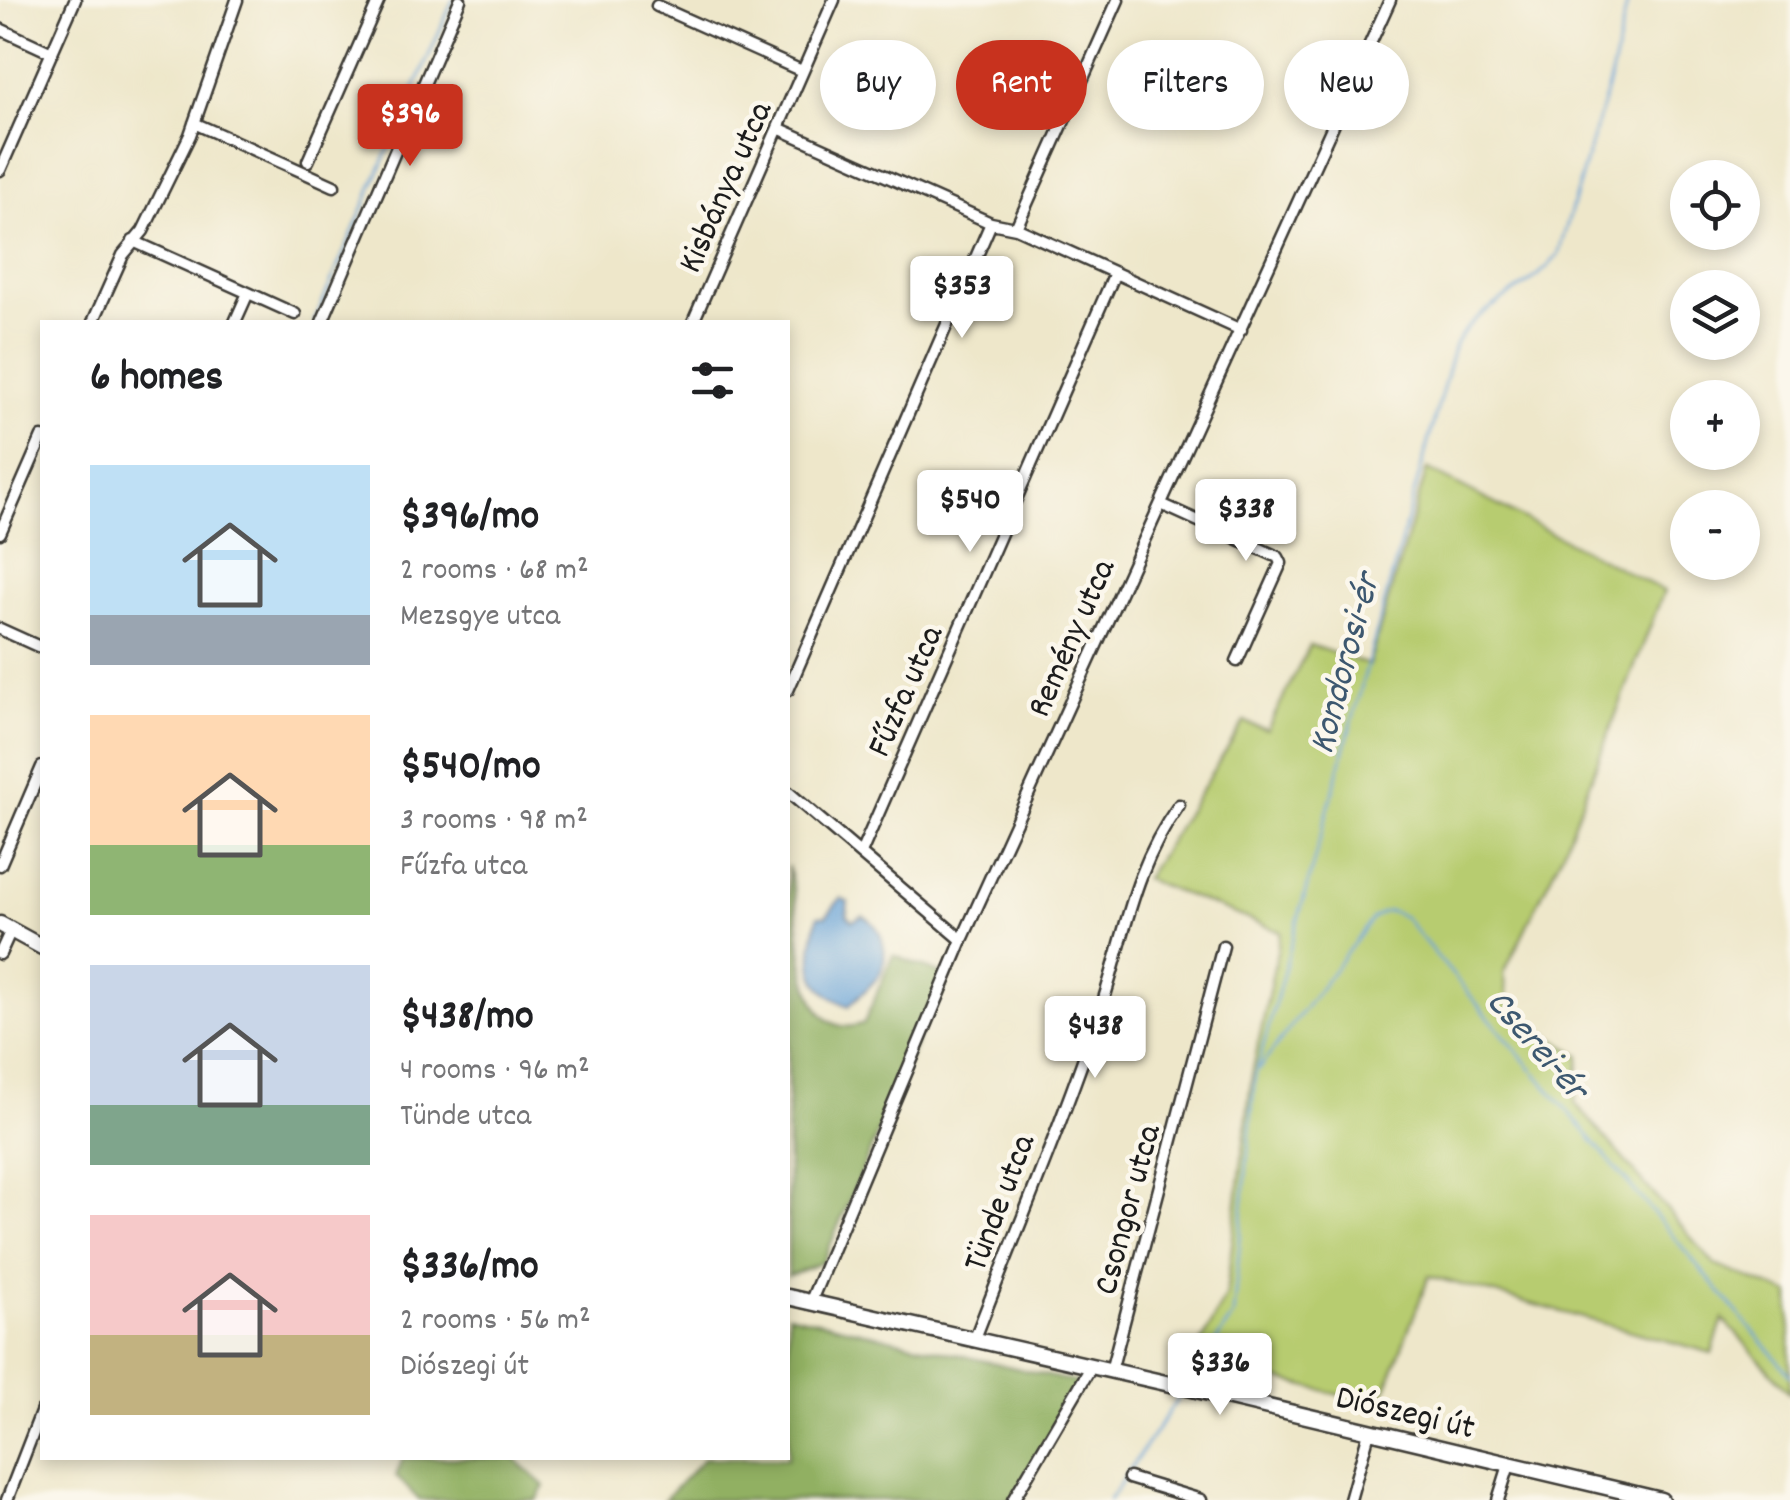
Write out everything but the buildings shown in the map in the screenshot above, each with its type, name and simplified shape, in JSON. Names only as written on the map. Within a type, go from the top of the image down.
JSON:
[{"type":"main road","points":[[6,927],[40,947]]},
{"type":"main road","name":"Diószegi út","points":[[790,1298],[1661,1500]]},
{"type":"street","points":[[0,170],[5,143],[76,0]]},
{"type":"street","points":[[94,320],[123,254],[155,207],[194,123],[237,0]]},
{"type":"street","points":[[308,161],[379,0]]},
{"type":"street","points":[[323,320],[460,0]]},
{"type":"street","name":"Kisbánya utca","points":[[693,320],[834,0]]},
{"type":"street","points":[[1016,228],[1118,0]]},
{"type":"street","name":"Remény utca","points":[[810,1303],[962,940],[1390,0]]},
{"type":"street","name":"Kisbánya utca","points":[[657,6],[802,71]]},
{"type":"street","points":[[0,29],[52,53]]},
{"type":"street","points":[[194,123],[334,186]]},
{"type":"street","points":[[778,128],[991,223],[1016,228],[1241,330]]},
{"type":"street","points":[[790,685],[991,223]]},
{"type":"street","points":[[133,241],[294,314]]},
{"type":"street","name":"Fűzfa utca","points":[[861,853],[1115,273]]},
{"type":"street","points":[[237,320],[248,293]]},
{"type":"street","points":[[0,533],[40,442]]},
{"type":"street","points":[[1160,504],[1278,557],[1281,562],[1237,660]]},
{"type":"street","points":[[0,629],[40,647]]},
{"type":"street","points":[[0,865],[40,772]]},
{"type":"street","points":[[790,794],[962,940]]},
{"type":"street","name":"Tünde utca","points":[[974,1340],[1100,1010],[1139,875],[1155,838],[1179,804]]},
{"type":"street","points":[[790,806],[806,806]]},
{"type":"street","points":[[0,954],[6,927]]},
{"type":"street","name":"Csongor utca","points":[[1111,1371],[1223,946]]},
{"type":"street","points":[[1013,1500],[1091,1367]]},
{"type":"street","points":[[7,1500],[40,1415]]},
{"type":"street","points":[[1350,1500],[1369,1432]]},
{"type":"street","points":[[1498,1500],[1509,1465]]},
{"type":"street","points":[[1129,1478],[1201,1500]]},
{"type":"green space","points":[[1427,469],[1664,591],[1562,853],[1504,973],[1510,1013],[1580,1055],[1575,1103],[1715,1265],[1790,1294],[1790,1393],[1723,1319],[1712,1353],[1429,1276],[1380,1404],[1193,1359],[1226,1295],[1252,1075],[1281,932],[1145,879],[1244,722],[1267,730],[1310,645],[1369,665]]},
{"type":"green space","points":[[790,874],[803,965],[817,1006],[828,1020],[843,1026],[864,1023],[893,955],[945,975],[823,1262],[790,1275]]},
{"type":"green space","points":[[790,1314],[1079,1383],[1013,1500],[664,1500],[702,1460],[790,1460]]},
{"type":"green space","points":[[402,1460],[516,1460],[545,1486],[537,1500],[419,1500],[396,1476]]},
{"type":"water","points":[[841,898],[848,902],[847,915],[852,921],[863,916],[875,926],[884,950],[879,975],[849,1006],[823,990],[812,958],[818,916],[826,916]]},
{"type":"waterway","points":[[315,320],[453,0]]},
{"type":"waterway","name":"Kondorosi-ér","points":[[1190,1381],[1233,1316],[1255,1077],[1455,344],[1477,318],[1533,279],[1558,255],[1612,72],[1628,0]]},
{"type":"waterway","name":"Cserei-ér","points":[[1259,1069],[1373,918],[1388,912],[1404,917],[1790,1375]]},
{"type":"waterway","name":"Kondorosi-ér","points":[[1109,1500],[1181,1394]]}]
